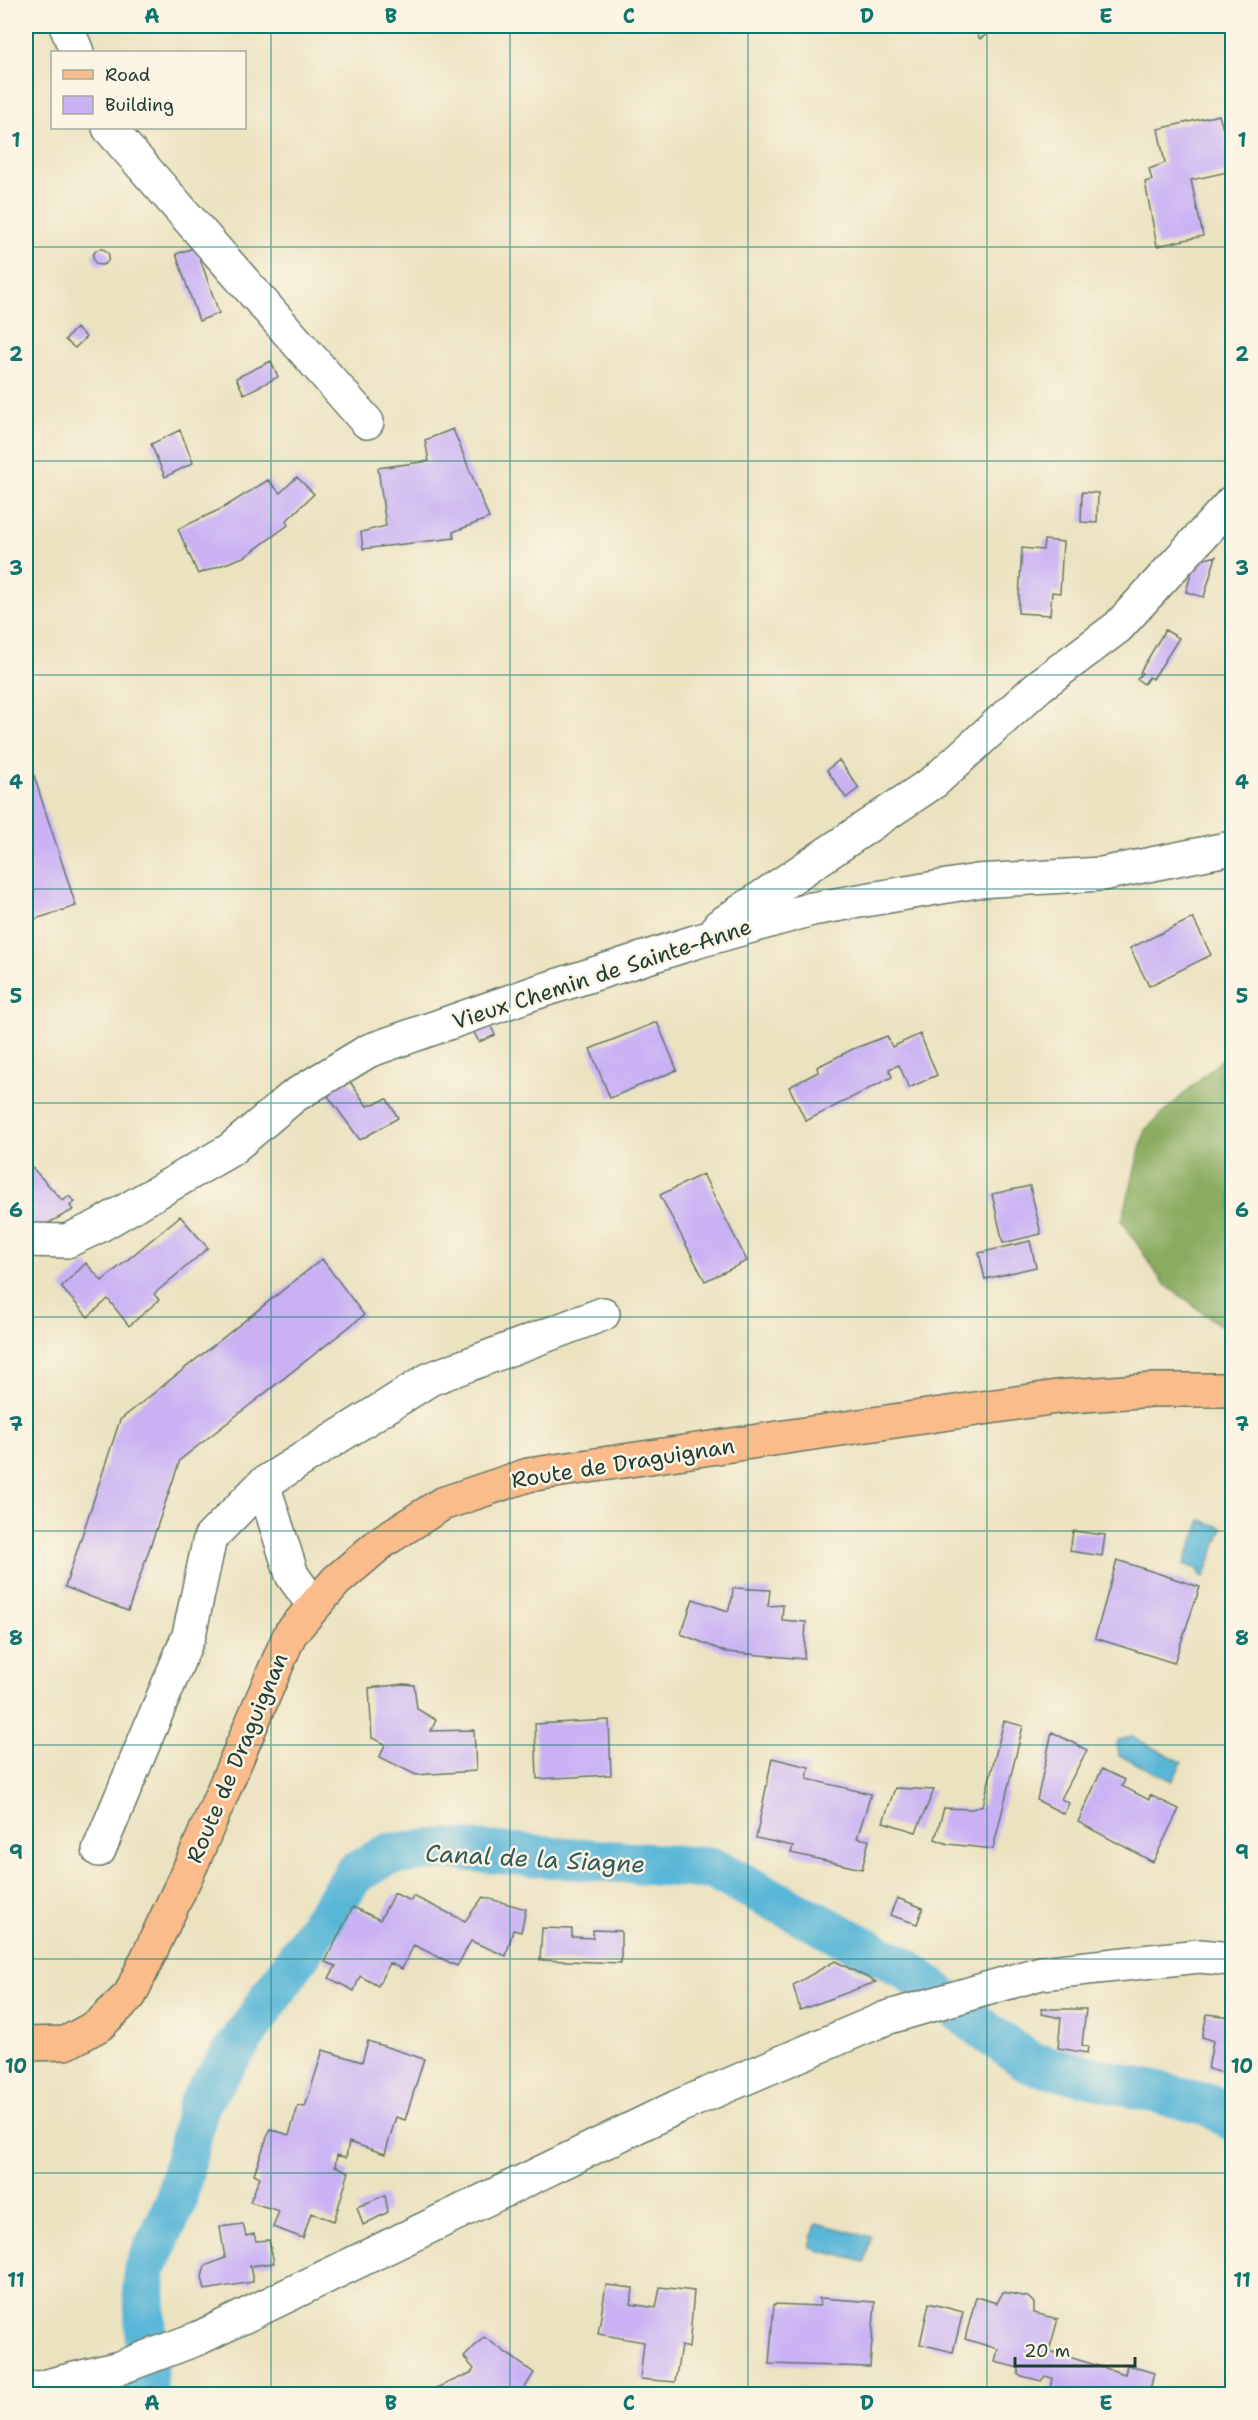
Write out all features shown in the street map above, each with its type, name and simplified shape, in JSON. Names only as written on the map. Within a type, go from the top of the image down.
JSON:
[{"type":"main road","name":"Route de Draguignan","points":[[26,2044],[66,2043],[99,2025],[130,1995],[193,1861],[290,1634],[336,1581],[383,1541],[442,1504],[528,1475],[1057,1397],[1153,1390],[1233,1390]]},
{"type":"street","points":[[66,26],[77,51]]},
{"type":"street","points":[[110,129],[367,422]]},
{"type":"street","points":[[695,942],[935,781],[1039,686],[1118,627],[1233,502]]},
{"type":"street","name":"Vieux Chemin de Sainte-Anne","points":[[26,1240],[67,1241],[97,1227],[230,1150],[294,1096],[368,1051],[534,993],[695,942],[823,907],[977,881],[1102,874],[1233,848]]},
{"type":"street","points":[[99,1850],[189,1635],[210,1538],[263,1484],[430,1379],[603,1314]]},
{"type":"street","points":[[263,1484],[292,1575],[314,1606]]},
{"type":"street","points":[[26,2391],[119,2367],[199,2338],[677,2107],[886,2018],[975,1990],[1041,1973],[1199,1956],[1233,1959]]},
{"type":"green space","points":[[1232,1050],[1232,1334],[1163,1283],[1122,1221],[1145,1130]]},
{"type":"water","points":[[1201,1520],[1223,1528],[1204,1577],[1198,1575],[1200,1570],[1184,1564]]},
{"type":"water","points":[[1132,1737],[1182,1762],[1172,1781],[1119,1755],[1116,1746],[1119,1740]]},
{"type":"water","points":[[816,2223],[871,2237],[865,2262],[810,2248]]},
{"type":"building","points":[[972,26],[1000,26],[980,39]]},
{"type":"building","points":[[1219,115],[1232,161],[1232,171],[1191,180],[1203,236],[1157,246],[1145,182],[1152,180],[1149,169],[1165,163],[1158,129]]},
{"type":"building","points":[[196,247],[219,313],[199,321],[176,254]]},
{"type":"building","points":[[98,249],[104,249],[109,257],[107,263],[98,265],[93,260],[93,254]]},
{"type":"building","points":[[76,328],[86,337],[75,348],[65,340]]},
{"type":"building","points":[[271,361],[278,377],[244,394],[236,378]]},
{"type":"building","points":[[453,429],[489,518],[453,532],[454,538],[363,549],[361,532],[386,526],[378,468],[429,461],[425,440]]},
{"type":"building","points":[[180,430],[193,463],[165,477],[151,444]]},
{"type":"building","points":[[297,477],[314,494],[286,521],[288,525],[246,556],[198,574],[178,529],[223,508],[268,480],[280,493]]},
{"type":"building","points":[[1082,492],[1098,493],[1097,523],[1081,522]]},
{"type":"building","points":[[1044,540],[1063,542],[1060,593],[1052,592],[1050,615],[1018,613],[1022,548],[1043,550]]},
{"type":"building","points":[[1216,556],[1204,597],[1186,592],[1194,562]]},
{"type":"building","points":[[1165,630],[1179,638],[1153,679],[1149,677],[1144,684],[1137,679]]},
{"type":"building","points":[[26,751],[76,906],[26,922]]},
{"type":"building","points":[[839,760],[859,788],[846,798],[827,770]]},
{"type":"building","points":[[1193,918],[1211,955],[1149,986],[1130,948]]},
{"type":"building","points":[[488,1020],[495,1035],[479,1042],[471,1027]]},
{"type":"building","points":[[657,1022],[677,1070],[610,1098],[590,1049]]},
{"type":"building","points":[[920,1034],[937,1075],[909,1088],[899,1065],[889,1069],[892,1077],[806,1121],[789,1087],[818,1072],[817,1067],[853,1049],[887,1036],[892,1047]]},
{"type":"building","points":[[344,1073],[367,1106],[387,1099],[398,1118],[360,1140],[320,1085]]},
{"type":"building","points":[[26,1161],[63,1201],[69,1196],[75,1202],[70,1206],[73,1210],[41,1227],[26,1226]]},
{"type":"building","points":[[703,1174],[747,1261],[705,1281],[660,1195]]},
{"type":"building","points":[[1030,1186],[1041,1234],[1003,1243],[992,1194]]},
{"type":"building","points":[[180,1216],[208,1248],[154,1294],[159,1300],[129,1326],[108,1299],[88,1317],[61,1287],[86,1263],[102,1281]]},
{"type":"building","points":[[1030,1241],[1036,1267],[985,1279],[979,1253]]},
{"type":"building","points":[[322,1259],[364,1315],[180,1460],[128,1611],[65,1587],[120,1420]]},
{"type":"building","points":[[1073,1531],[1105,1535],[1102,1556],[1070,1551]]},
{"type":"building","points":[[1117,1560],[1200,1587],[1174,1663],[1095,1638]]},
{"type":"building","points":[[733,1588],[770,1590],[768,1606],[783,1605],[782,1620],[806,1622],[804,1659],[726,1652],[681,1634],[693,1599],[728,1611]]},
{"type":"building","points":[[414,1685],[417,1709],[436,1720],[431,1731],[474,1730],[476,1771],[416,1775],[380,1757],[385,1744],[372,1738],[369,1688]]},
{"type":"building","points":[[609,1720],[611,1775],[537,1779],[535,1724]]},
{"type":"building","points":[[1004,1721],[1023,1726],[993,1849],[948,1844],[935,1839],[944,1808],[972,1809],[983,1805]]},
{"type":"building","points":[[1052,1732],[1087,1750],[1061,1799],[1069,1803],[1064,1814],[1037,1800]]},
{"type":"building","points":[[772,1758],[809,1767],[807,1779],[871,1794],[857,1838],[869,1840],[862,1869],[791,1853],[793,1846],[756,1838]]},
{"type":"building","points":[[1102,1769],[1125,1780],[1122,1786],[1149,1800],[1150,1795],[1179,1809],[1153,1862],[1078,1822]]},
{"type":"building","points":[[895,1788],[934,1790],[916,1832],[883,1822]]},
{"type":"building","points":[[394,1893],[411,1901],[413,1896],[465,1921],[483,1897],[526,1909],[521,1932],[513,1930],[506,1956],[471,1941],[457,1966],[414,1945],[402,1969],[389,1963],[378,1986],[360,1976],[354,1991],[329,1978],[336,1966],[325,1962],[353,1907],[380,1920]]},
{"type":"building","points":[[897,1898],[923,1908],[917,1924],[890,1915]]},
{"type":"building","points":[[542,1928],[572,1929],[572,1937],[593,1938],[593,1930],[621,1931],[621,1963],[540,1960]]},
{"type":"building","points":[[835,1961],[876,1982],[800,2010],[793,1985]]},
{"type":"building","points":[[1041,2009],[1086,2009],[1082,2045],[1088,2047],[1087,2053],[1058,2048],[1061,2018],[1042,2014]]},
{"type":"building","points":[[1207,2014],[1232,2017],[1232,2075],[1208,2069],[1213,2041],[1202,2037]]},
{"type":"building","points":[[368,2041],[424,2059],[405,2120],[396,2117],[385,2154],[349,2142],[346,2158],[337,2155],[335,2166],[349,2172],[334,2221],[311,2213],[303,2238],[273,2227],[279,2211],[250,2202],[260,2177],[254,2174],[270,2129],[289,2135],[298,2106],[305,2107],[323,2050],[362,2062]]},
{"type":"building","points":[[385,2195],[388,2212],[363,2225],[357,2207]]},
{"type":"building","points":[[243,2224],[246,2236],[254,2234],[256,2241],[269,2240],[274,2263],[250,2266],[253,2282],[205,2290],[202,2277],[205,2266],[225,2258],[220,2227]]},
{"type":"building","points":[[606,2285],[633,2288],[631,2304],[656,2308],[660,2287],[694,2291],[689,2348],[681,2346],[675,2382],[640,2379],[644,2342],[598,2334]]},
{"type":"building","points":[[1003,2292],[1028,2297],[1034,2303],[1034,2313],[1058,2319],[1049,2351],[1125,2374],[1127,2365],[1154,2373],[1149,2394],[1065,2394],[1050,2390],[1052,2378],[1045,2376],[1041,2381],[1018,2375],[1019,2368],[995,2362],[998,2349],[965,2339],[976,2297],[997,2303]]},
{"type":"building","points":[[819,2298],[875,2302],[870,2367],[769,2364],[774,2304],[820,2306]]},
{"type":"building","points":[[929,2303],[963,2312],[953,2352],[920,2344]]},
{"type":"building","points":[[484,2337],[534,2373],[521,2394],[422,2394],[471,2373],[474,2369],[464,2357]]},
{"type":"building","points":[[1174,2389],[1192,2394],[1173,2394]]},
{"type":"waterway","name":"Canal de la Siagne","points":[[147,2394],[144,2270],[175,2204],[199,2103],[355,1873],[389,1854],[445,1849],[714,1869],[905,1968],[989,2034],[1031,2063],[1209,2105],[1232,2120]]}]
